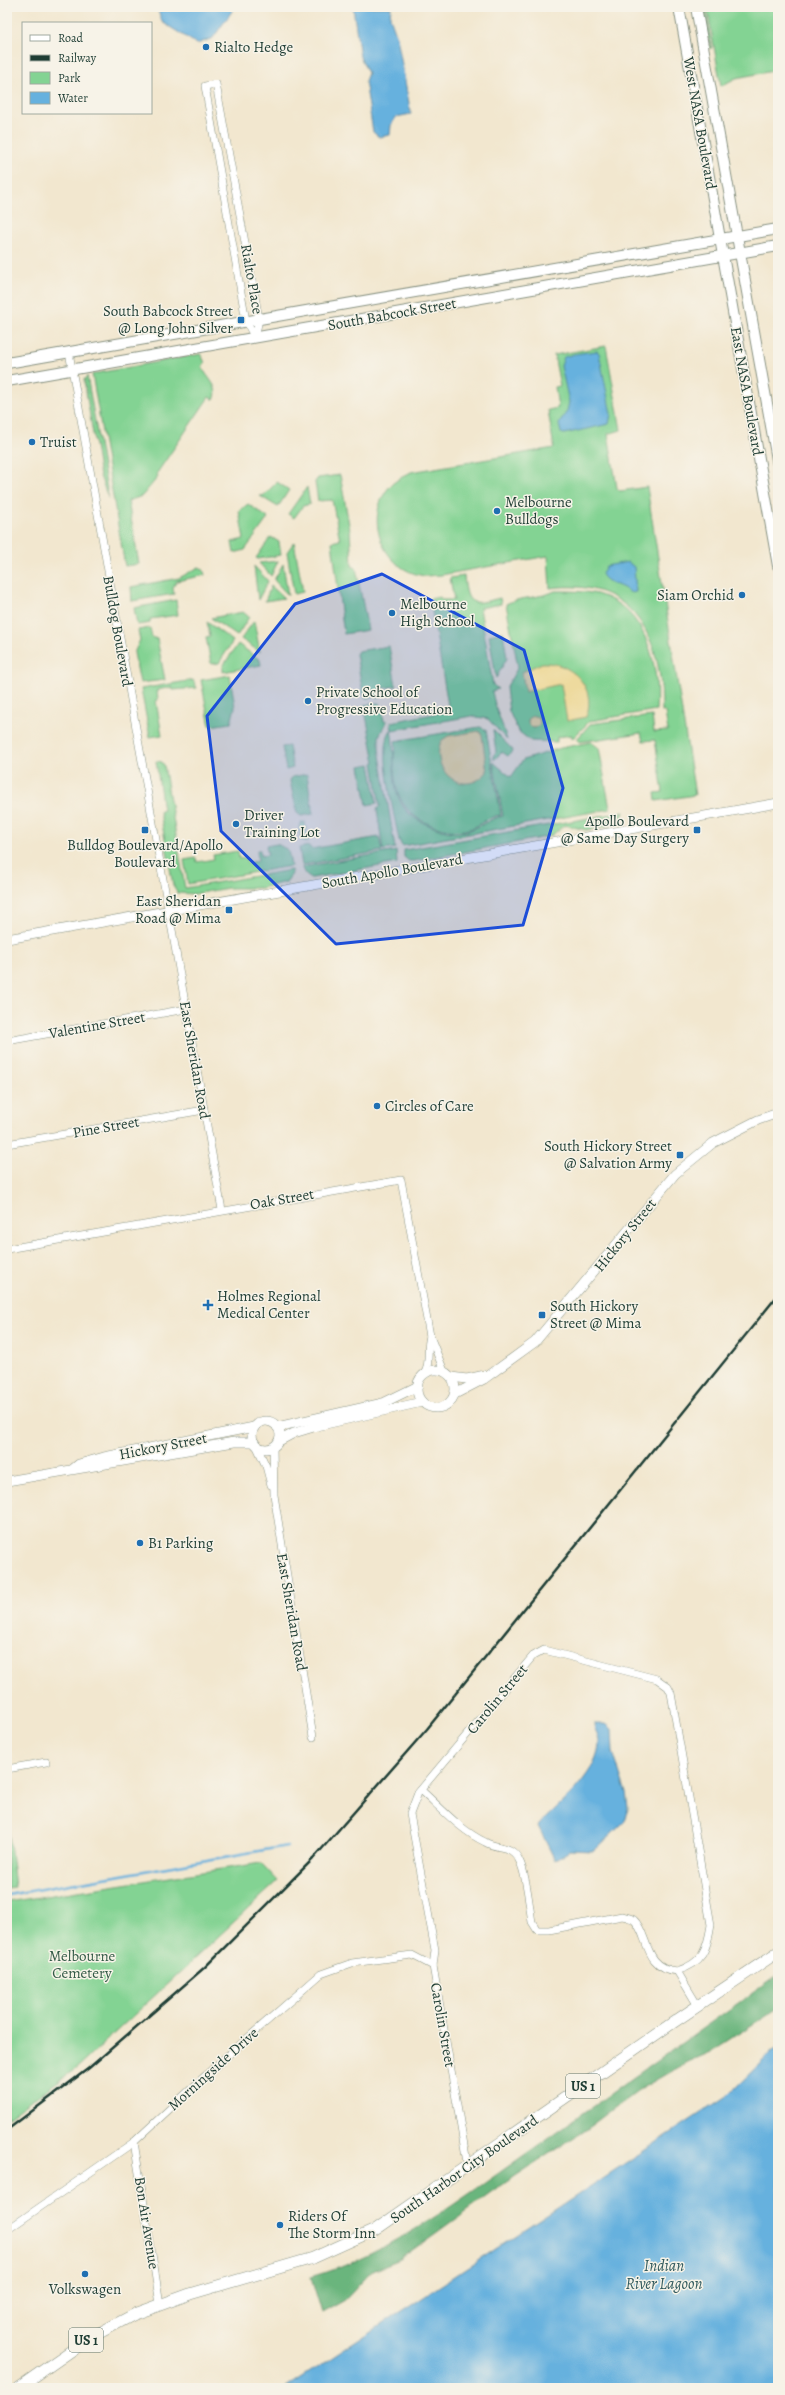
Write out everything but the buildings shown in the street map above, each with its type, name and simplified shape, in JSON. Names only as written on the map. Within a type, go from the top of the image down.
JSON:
[{"type":"main road","name":"West NASA Boulevard","points":[[679,7],[720,238]]},
{"type":"main road","name":"West NASA Boulevard","points":[[696,7],[736,236]]},
{"type":"main road","name":"South Babcock Street","points":[[7,363],[778,229]]},
{"type":"main road","points":[[736,236],[740,253]]},
{"type":"main road","name":"East NASA Boulevard","points":[[720,238],[778,566]]},
{"type":"main road","name":"South Babcock Street","points":[[7,381],[778,246]]},
{"type":"main road","name":"East NASA Boulevard","points":[[740,253],[778,465]]},
{"type":"main road","name":"South Harbor City Boulevard","points":[[18,2388],[88,2339],[160,2304],[288,2266],[334,2250],[393,2219],[698,2006],[778,1952]]},
{"type":"street","name":"Rialto Place","points":[[216,84],[259,318],[255,338],[246,321],[205,86],[216,84]]},
{"type":"street","points":[[226,205],[238,202]]},
{"type":"street","points":[[239,281],[252,278]]},
{"type":"street","name":"Bulldog Boulevard","points":[[68,352],[169,910]]},
{"type":"street","name":"South Apollo Boulevard","points":[[7,939],[778,803]]},
{"type":"street","name":"East Sheridan Road","points":[[169,910],[222,1210]]},
{"type":"street","name":"Valentine Street","points":[[7,1041],[186,1009]]},
{"type":"street","name":"Pine Street","points":[[7,1144],[204,1110]]},
{"type":"street","name":"Hickory Street","points":[[455,1394],[484,1379],[512,1361],[537,1340],[675,1174],[713,1143],[758,1120],[778,1113]]},
{"type":"street","name":"Oak Street","points":[[7,1249],[222,1210],[401,1180],[430,1336],[448,1374]]},
{"type":"street","name":"Oak Street","points":[[425,1374],[430,1358],[428,1343],[430,1336]]},
{"type":"street","points":[[433,1370],[448,1374],[455,1386],[455,1394],[450,1403],[441,1408],[430,1408],[422,1402],[418,1396],[418,1386],[425,1374],[433,1370]]},
{"type":"street","name":"Hickory Street","points":[[448,1374],[467,1379],[487,1376]]},
{"type":"street","points":[[277,1427],[383,1403],[418,1386]]},
{"type":"street","points":[[277,1427],[272,1423],[266,1422],[254,1427],[255,1444],[265,1449],[294,1433],[317,1426],[422,1402]]},
{"type":"street","name":"Hickory Street","points":[[7,1481],[74,1468],[80,1470],[254,1427]]},
{"type":"street","points":[[276,1444],[277,1427]]},
{"type":"street","name":"Hickory Street","points":[[162,1450],[234,1442],[255,1444]]},
{"type":"street","name":"East Sheridan Road","points":[[255,1444],[272,1486],[313,1736]]},
{"type":"street","name":"East Sheridan Road","points":[[272,1486],[276,1444]]},
{"type":"street","name":"Carolin Street","points":[[468,2168],[433,1966],[436,1950],[410,1814],[413,1802],[421,1790],[533,1656],[544,1650],[657,1678],[668,1687],[671,1693],[711,1925],[708,1946],[698,1961],[677,1971]]},
{"type":"street","points":[[7,1769],[46,1762]]},
{"type":"street","points":[[421,1790],[465,1830],[486,1844],[501,1846],[514,1852],[521,1862],[532,1922],[537,1930],[549,1930],[622,1916],[633,1919],[639,1927],[646,1949],[658,1963],[670,1970],[677,1971],[698,2006]]},
{"type":"street","name":"Morningside Drive","points":[[7,2230],[134,2142],[219,2062],[321,1974],[352,1964],[412,1955],[433,1966]]},
{"type":"street","name":"Bon Air Avenue","points":[[134,2142],[160,2304]]},
{"type":"highlighted area","points":[[382,574],[524,650],[563,788],[523,925],[336,944],[221,831],[207,716],[295,604]]},
{"type":"green space","points":[[702,7],[705,7],[712,48],[710,48]]},
{"type":"green space","points":[[707,7],[778,7],[778,70],[736,78],[721,86]]},
{"type":"green space","points":[[606,346],[621,430],[608,434],[617,488],[620,491],[647,487],[695,795],[656,801],[655,793],[663,792],[655,740],[643,741],[641,733],[579,742],[577,739],[590,724],[652,716],[654,732],[668,731],[665,712],[662,711],[661,684],[657,659],[649,637],[638,618],[622,603],[603,592],[579,587],[550,588],[548,556],[441,575],[426,576],[411,572],[398,564],[388,553],[381,540],[378,526],[378,511],[383,497],[392,484],[411,472],[554,448],[548,410],[558,408],[555,387],[560,386],[554,355]]},
{"type":"green space","points":[[201,354],[205,363],[202,366],[216,390],[216,395],[214,400],[209,397],[157,473],[158,477],[142,496],[128,501],[139,564],[125,566],[92,374]]},
{"type":"green space","points":[[87,376],[109,500],[100,476],[84,380]]},
{"type":"green space","points":[[340,475],[350,530],[352,566],[356,568],[368,630],[344,634],[332,542],[340,540],[332,500],[318,501],[315,482],[318,478]]},
{"type":"green space","points":[[277,482],[289,490],[278,507],[260,496],[264,495]]},
{"type":"green space","points":[[307,487],[310,504],[303,506],[294,518],[288,514]]},
{"type":"green space","points":[[248,504],[268,518],[245,550],[234,553],[232,542],[244,539],[239,511]]},
{"type":"green space","points":[[271,537],[279,542],[281,555],[258,559],[256,558]]},
{"type":"green space","points":[[294,542],[303,592],[294,594],[287,552]]},
{"type":"green space","points":[[278,561],[271,576],[259,563]]},
{"type":"green space","points":[[283,564],[288,595],[274,580]]},
{"type":"green space","points":[[254,566],[268,581],[258,600]]},
{"type":"green space","points":[[199,567],[203,569],[205,575],[177,581],[173,587],[174,594],[132,601],[131,587],[179,578]]},
{"type":"green space","points":[[464,576],[467,594],[473,601],[483,602],[500,598],[501,604],[480,608],[493,685],[498,689],[492,691],[493,698],[507,740],[488,719],[472,716],[392,730],[391,722],[449,711],[430,599],[440,597],[442,600],[454,600],[450,578]]},
{"type":"green space","points":[[271,586],[284,598],[265,601]]},
{"type":"green space","points":[[555,591],[597,594],[614,601],[628,612],[639,625],[647,641],[652,658],[656,675],[656,710],[590,721],[572,739],[572,735],[557,737],[557,742],[531,741],[518,731],[509,711],[506,688],[518,667],[506,604],[512,601],[549,594]]},
{"type":"green space","points":[[176,600],[178,615],[150,619],[150,623],[137,625],[134,608]]},
{"type":"green space","points":[[243,612],[249,617],[237,636],[211,618]]},
{"type":"green space","points":[[254,621],[260,652],[241,639]]},
{"type":"green space","points":[[207,622],[233,641],[219,663],[211,664],[206,637],[210,636]]},
{"type":"green space","points":[[150,628],[152,637],[157,639],[165,680],[140,683],[134,653],[140,640],[138,630]]},
{"type":"green space","points":[[503,632],[507,658],[496,678],[489,635]]},
{"type":"green space","points":[[238,644],[260,660],[261,665],[223,672],[223,666]]},
{"type":"green space","points":[[389,646],[396,686],[379,689],[380,697],[366,698],[363,693],[356,654],[358,651]]},
{"type":"green space","points":[[230,675],[235,707],[231,723],[210,726],[201,680]]},
{"type":"green space","points":[[193,680],[197,688],[173,690],[172,687],[157,690],[158,700],[156,701],[162,735],[150,737],[141,689]]},
{"type":"green space","points":[[378,703],[381,705],[384,721],[387,721],[379,736],[379,749],[395,848],[383,850],[377,809],[380,806],[373,763],[375,762],[364,705]]},
{"type":"green space","points":[[480,727],[486,730],[501,815],[491,817],[470,829],[460,831],[442,829],[419,819],[405,806],[397,790],[394,770],[395,741]]},
{"type":"green space","points":[[391,730],[394,773],[399,798],[405,809],[416,818],[435,828],[449,832],[462,832],[472,830],[493,819],[503,816],[493,762],[511,777],[523,760],[561,748],[591,742],[599,748],[610,809],[402,846],[399,840],[394,816],[386,766],[387,739]]},
{"type":"green space","points":[[493,730],[513,750],[508,756],[502,752],[494,760],[494,754],[496,752]]},
{"type":"green space","points":[[289,746],[293,768],[286,770],[282,747]]},
{"type":"green space","points":[[156,761],[162,762],[164,765],[185,888],[291,870],[292,874],[286,882],[261,888],[228,888],[194,894],[178,893],[173,885],[160,812],[163,810]]},
{"type":"green space","points":[[370,764],[377,803],[367,805],[360,766]]},
{"type":"green space","points":[[307,774],[313,814],[301,816],[297,813],[290,781],[292,777]]},
{"type":"green space","points":[[624,812],[620,822],[616,824],[586,830],[565,825],[552,835],[546,837],[414,861],[409,861],[404,857],[404,850]]},
{"type":"green space","points":[[305,822],[308,842],[301,840],[299,827],[301,823]]},
{"type":"green space","points":[[379,837],[382,851],[302,865],[299,848],[309,846],[311,849]]},
{"type":"green space","points":[[277,844],[288,850],[291,866],[188,884],[184,860],[196,858],[197,862],[214,859],[213,855],[238,851],[239,859],[246,858],[247,863],[258,861],[257,850],[260,850],[261,856],[268,855],[266,846]]},
{"type":"green space","points":[[396,851],[397,863],[312,878],[308,877],[303,871],[302,867]]},
{"type":"green space","points":[[7,1816],[15,1887],[7,1888]]},
{"type":"green space","name":"Melbourne Cemetery","points":[[261,1863],[278,1881],[78,2067],[7,2118],[7,1902]]},
{"type":"green space","points":[[778,1975],[778,2008],[710,2052],[687,2062],[637,2091],[585,2130],[505,2183],[400,2259],[373,2270],[345,2300],[322,2313],[311,2277],[340,2267],[370,2254],[428,2221],[485,2183]]},
{"type":"sand","points":[[542,663],[562,666],[579,678],[585,686],[588,696],[589,706],[586,717],[567,721],[561,684],[525,692],[522,672]]},
{"type":"sand","points":[[532,716],[536,716],[540,722],[536,728],[532,728],[528,724],[528,720]]},
{"type":"sand","points":[[479,731],[482,735],[487,772],[478,780],[469,783],[460,782],[451,778],[444,772],[440,763],[439,752],[441,741],[448,736]]},
{"type":"water","points":[[157,7],[235,7],[213,38],[197,44],[162,22]]},
{"type":"water","points":[[353,7],[391,7],[390,17],[397,37],[411,114],[396,117],[391,125],[390,135],[379,137],[373,132],[365,81],[368,73],[360,57]]},
{"type":"water","points":[[597,351],[599,353],[611,414],[609,424],[564,434],[561,433],[559,424],[567,411],[569,402],[561,366],[564,357]]},
{"type":"water","points":[[628,562],[634,567],[636,592],[631,593],[628,590],[607,580],[602,574],[606,566]]},
{"type":"water","points":[[594,1724],[606,1724],[612,1729],[613,1752],[626,1793],[628,1809],[623,1823],[594,1851],[570,1850],[555,1860],[538,1826],[575,1789],[591,1768],[599,1745],[599,1739]]},
{"type":"water","name":"Indian River Lagoon","points":[[778,2046],[778,2388],[286,2388],[728,2095]]},
{"type":"waterway","points":[[7,1895],[287,1846]]},
{"type":"railway","points":[[7,2130],[89,2068],[205,1967],[313,1859],[427,1729],[778,1295]]},
{"type":"place","name":"Rialto Hedge","points":[[206,47]]},
{"type":"place","name":"South Babcock Street @ Long John Silver","points":[[241,320]]},
{"type":"place","name":"Truist","points":[[32,442]]},
{"type":"place","name":"Melbourne Bulldogs","points":[[497,511]]},
{"type":"place","name":"Siam Orchid","points":[[742,595]]},
{"type":"place","name":"Melbourne High School","points":[[392,613]]},
{"type":"place","name":"Private School of Progressive Education","points":[[308,701]]},
{"type":"place","name":"Driver Training Lot","points":[[236,824]]},
{"type":"place","name":"Bulldog Boulevard/Apollo Boulevard","points":[[145,830]]},
{"type":"place","name":"Apollo Boulevard @ Same Day Surgery","points":[[697,830]]},
{"type":"place","name":"East Sheridan Road @ Mima","points":[[229,910]]},
{"type":"place","name":"Circles of Care","points":[[377,1106]]},
{"type":"place","name":"South Hickory Street @ Salvation Army","points":[[680,1155]]},
{"type":"place","name":"Holmes Regional Medical Center","points":[[208,1305]]},
{"type":"place","name":"South Hickory Street @ Mima","points":[[542,1315]]},
{"type":"place","name":"B1 Parking","points":[[140,1543]]},
{"type":"place","name":"Riders Of The Storm Inn","points":[[280,2225]]},
{"type":"place","name":"Volkswagen","points":[[85,2274]]}]
